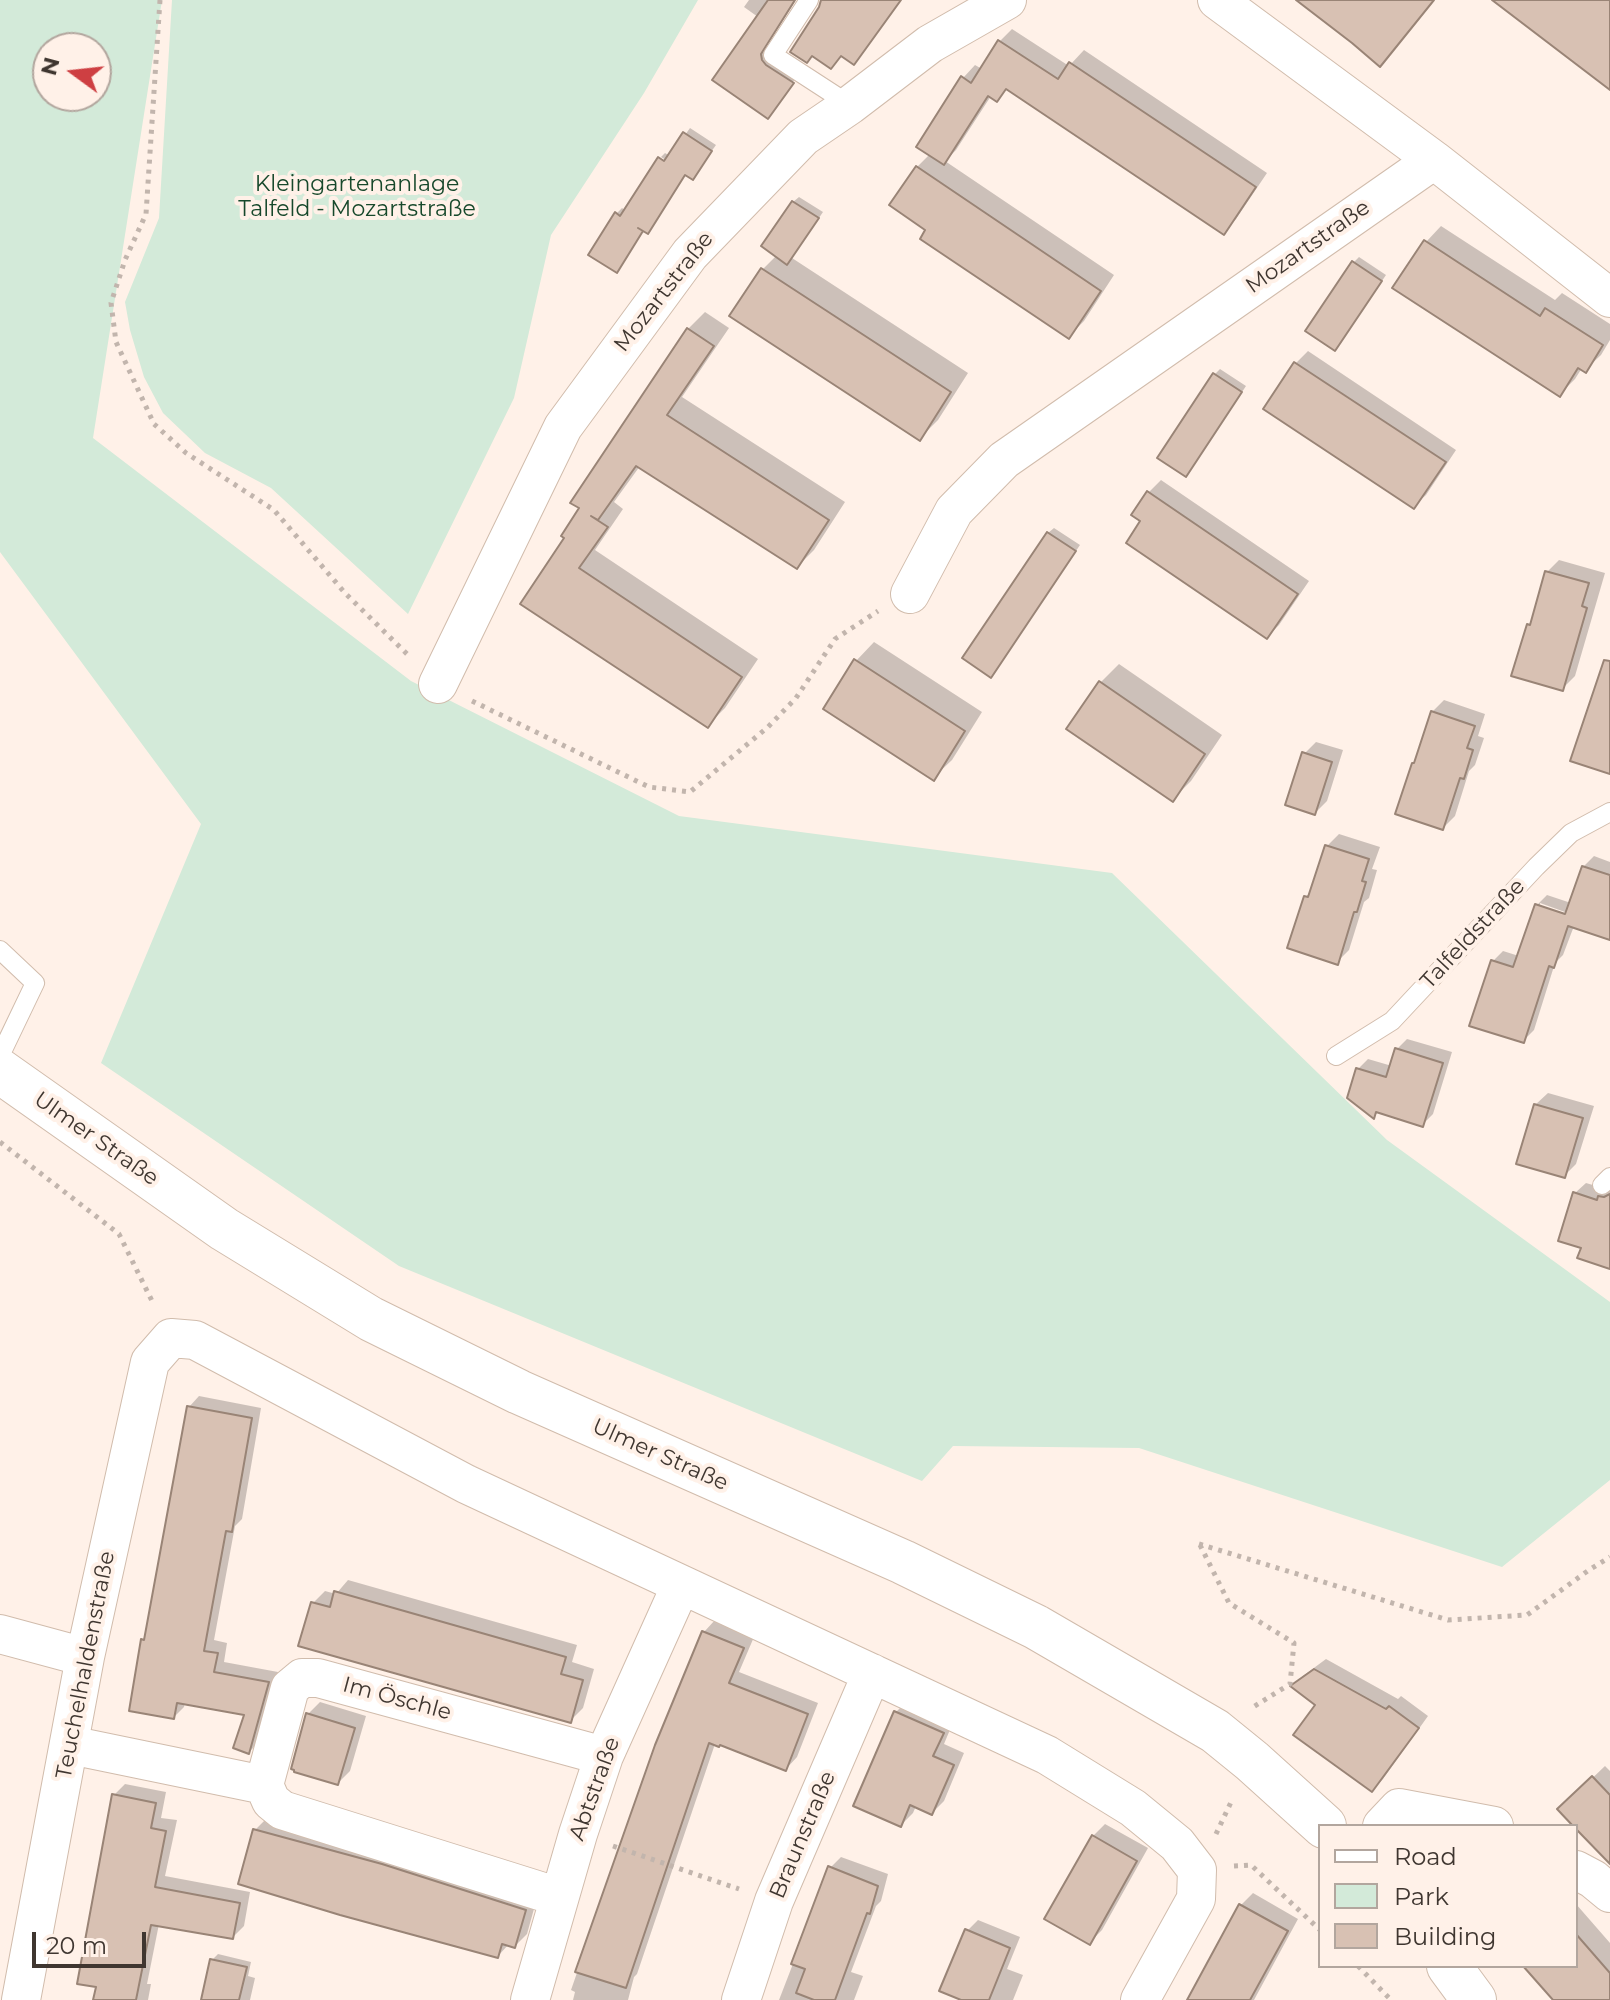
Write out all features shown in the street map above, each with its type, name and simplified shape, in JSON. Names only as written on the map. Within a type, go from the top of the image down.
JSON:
[{"type":"main road","name":"Ulmer Straße","points":[[0,1071],[224,1229],[371,1319],[519,1392],[903,1562],[1036,1627],[1215,1731],[1322,1824]]},
{"type":"street","name":"Mozartstraße","points":[[438,684],[563,427],[690,254],[803,137],[930,44],[1007,0]]},
{"type":"street","points":[[1217,0],[1434,160],[1610,298]]},
{"type":"street","name":"Mozartstraße","points":[[911,592],[954,511],[1004,460],[1434,160]]},
{"type":"street","points":[[171,1338],[195,1340],[466,1484],[1047,1755],[1133,1808],[1177,1844],[1197,1870],[1196,1899],[1140,2000]]},
{"type":"street","name":"Teuchelhaldenstraße","points":[[21,2000],[85,1657],[150,1362],[171,1338]]},
{"type":"street","name":"Abtstraße","points":[[530,2000],[604,1756],[681,1585]]},
{"type":"street","points":[[0,1634],[85,1657]]},
{"type":"street","name":"Braunstraße","points":[[741,2000],[774,1901],[872,1673]]},
{"type":"street","name":"Im Öschle","points":[[264,1785],[290,1688],[302,1678],[318,1678],[604,1756]]},
{"type":"street","points":[[70,1745],[264,1785],[271,1801],[282,1810],[559,1897]]},
{"type":"street","points":[[1384,1824],[1399,1808],[1483,1824]]},
{"type":"street","points":[[1578,1871],[1610,1893]]},
{"type":"lane","points":[[809,0],[773,55],[850,105]]},
{"type":"lane","name":"Talfeldstraße","points":[[1336,1056],[1392,1021],[1571,833],[1610,812]]},
{"type":"lane","points":[[0,950],[35,983],[0,1056]]},
{"type":"path","points":[[160,0],[146,214],[125,260],[111,303],[116,342],[154,424],[186,453],[274,510],[345,593],[438,684],[649,787],[690,792],[768,727],[796,698],[835,639],[911,592]]},
{"type":"path","points":[[0,1142],[119,1234],[171,1338]]},
{"type":"path","points":[[1215,1731],[1290,1684],[1294,1643],[1229,1603],[1199,1544],[1448,1620],[1527,1615],[1610,1557]]},
{"type":"path","points":[[1197,1870],[1252,1761]]},
{"type":"path","points":[[578,1834],[774,1901]]},
{"type":"path","points":[[1197,1870],[1251,1865],[1318,1928]]},
{"type":"path","points":[[1360,1968],[1391,2000]]},
{"type":"green space","points":[[0,0],[162,0],[93,438],[411,681],[679,816],[1112,873],[1387,1140],[1610,1302],[1610,1480],[1502,1567],[1139,1448],[953,1446],[922,1481],[399,1266],[101,1063],[201,824],[0,552]]},
{"type":"green space","name":"Kleingartenanlage Talfeld - Mozartstraße","points":[[172,0],[698,0],[644,93],[551,235],[514,398],[408,614],[271,488],[205,453],[163,413],[144,377],[125,302],[159,218]]},
{"type":"building","points":[[768,0],[795,0],[761,54],[766,65],[794,83],[768,119],[712,80]]},
{"type":"building","points":[[821,0],[901,0],[854,65],[841,56],[831,69],[812,56],[807,63],[790,52]]},
{"type":"building","points":[[1296,0],[1434,0],[1380,67]]},
{"type":"building","points":[[1492,0],[1610,0],[1610,90]]},
{"type":"building","points":[[998,40],[1058,79],[1069,62],[1256,187],[1224,235],[1006,89],[997,102],[988,96],[944,165],[916,147],[961,76],[971,83]]},
{"type":"building","points":[[683,132],[712,151],[693,180],[685,175],[648,234],[643,231],[617,273],[588,255],[615,212],[620,216],[658,157],[664,161]]},
{"type":"building","points":[[916,166],[1101,291],[1069,339],[920,239],[925,230],[889,205]]},
{"type":"building","points":[[792,201],[819,218],[787,265],[761,246]]},
{"type":"building","points":[[1424,240],[1540,316],[1545,308],[1603,345],[1586,373],[1578,368],[1560,397],[1392,288]]},
{"type":"building","points":[[1352,261],[1382,281],[1335,351],[1305,331]]},
{"type":"building","points":[[761,268],[951,392],[920,441],[729,316]]},
{"type":"building","points":[[687,328],[714,346],[667,415],[829,520],[797,569],[636,466],[598,520],[591,516],[608,527],[579,568],[742,677],[708,728],[520,604],[564,538],[561,536],[579,508],[570,503]]},
{"type":"building","points":[[1294,362],[1446,462],[1414,509],[1263,409]]},
{"type":"building","points":[[1213,373],[1242,392],[1186,477],[1157,458]]},
{"type":"building","points":[[1147,491],[1298,594],[1267,639],[1126,543],[1140,521],[1131,515]]},
{"type":"building","points":[[1047,532],[1076,551],[991,678],[962,658]]},
{"type":"building","points":[[1545,571],[1589,583],[1582,606],[1587,608],[1563,691],[1511,676]]},
{"type":"building","points":[[854,659],[965,731],[934,781],[823,709]]},
{"type":"building","points":[[1604,660],[1610,661],[1610,774],[1570,761]]},
{"type":"building","points":[[1099,681],[1205,754],[1173,802],[1066,729]]},
{"type":"building","points":[[1431,711],[1475,726],[1467,748],[1473,750],[1443,830],[1395,814]]},
{"type":"building","points":[[1302,752],[1332,762],[1315,815],[1285,805]]},
{"type":"building","points":[[1325,845],[1369,859],[1362,881],[1366,882],[1338,965],[1287,948]]},
{"type":"building","points":[[1582,866],[1610,875],[1610,940],[1568,926],[1554,968],[1549,966],[1524,1043],[1469,1026],[1491,960],[1513,967],[1535,904],[1565,914]]},
{"type":"building","points":[[1395,1048],[1443,1063],[1423,1127],[1376,1112],[1374,1119],[1347,1098],[1356,1068],[1386,1077]]},
{"type":"building","points":[[1534,1104],[1583,1118],[1565,1178],[1516,1164]]},
{"type":"building","points":[[1573,1192],[1597,1200],[1598,1196],[1610,1194],[1610,1269],[1577,1258],[1581,1248],[1558,1241]]},
{"type":"building","points":[[187,1406],[252,1418],[232,1532],[226,1531],[204,1651],[218,1653],[214,1672],[269,1682],[249,1754],[233,1748],[244,1715],[177,1703],[174,1719],[129,1711]]},
{"type":"building","points":[[334,1591],[566,1657],[561,1674],[583,1680],[571,1723],[298,1646],[311,1602],[330,1607]]},
{"type":"building","points":[[702,1631],[744,1648],[729,1683],[808,1714],[786,1771],[709,1743],[626,1988],[575,1972],[655,1745]]},
{"type":"building","points":[[1314,1669],[1386,1709],[1389,1706],[1419,1728],[1372,1792],[1293,1735],[1315,1705],[1290,1686]]},
{"type":"building","points":[[894,1711],[944,1733],[933,1756],[954,1765],[932,1815],[910,1805],[901,1827],[853,1806]]},
{"type":"building","points":[[306,1713],[355,1728],[338,1785],[291,1769]]},
{"type":"building","points":[[1592,1776],[1610,1795],[1610,1864],[1578,1831],[1578,1824],[1571,1824],[1557,1809]]},
{"type":"building","points":[[112,1794],[156,1803],[151,1828],[166,1831],[155,1887],[240,1903],[233,1939],[151,1925],[136,2000],[93,2000],[96,1987],[77,1984]]},
{"type":"building","points":[[253,1829],[382,1864],[526,1910],[515,1948],[502,1944],[498,1958],[238,1884]]},
{"type":"building","points":[[1092,1835],[1137,1861],[1090,1945],[1044,1919]]},
{"type":"building","points":[[828,1866],[878,1886],[835,2000],[814,2000],[796,1993],[805,1969],[791,1964]]},
{"type":"building","points":[[1239,1904],[1288,1931],[1250,2000],[1187,2000]]},
{"type":"building","points":[[965,1929],[1010,1948],[989,2000],[961,2000],[939,1991]]},
{"type":"building","points":[[1578,1936],[1610,1973],[1610,2000],[1553,2000],[1525,1968],[1578,1968]]},
{"type":"building","points":[[210,1959],[247,1967],[239,2000],[201,2000]]}]
